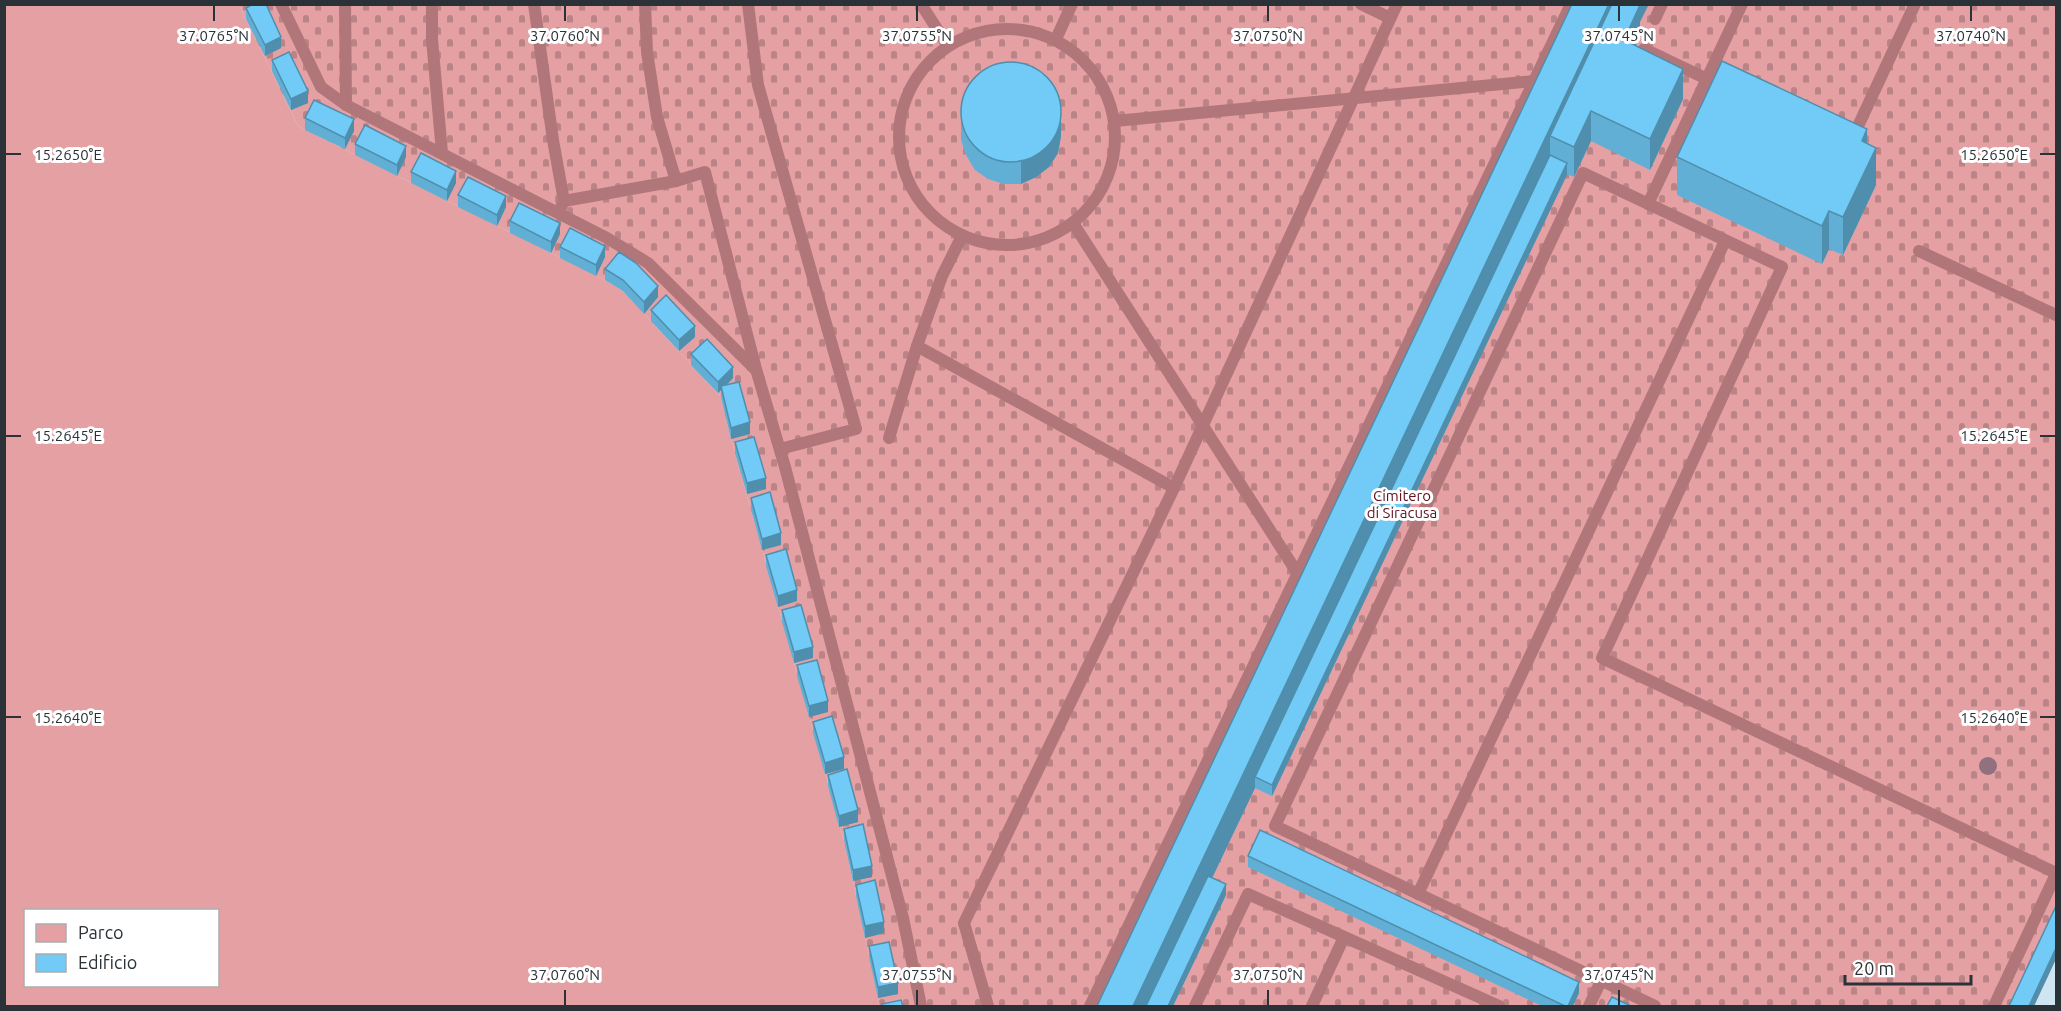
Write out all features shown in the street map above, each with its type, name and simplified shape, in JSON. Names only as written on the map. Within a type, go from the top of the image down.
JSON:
[{"type":"lane","points":[[281,4],[321,87],[346,105],[607,238],[648,263],[756,369]]},
{"type":"lane","points":[[345,4],[346,105]]},
{"type":"lane","points":[[432,4],[432,39],[442,153]]},
{"type":"lane","points":[[534,4],[564,201],[558,213]]},
{"type":"lane","points":[[645,4],[647,52],[657,117],[676,181]]},
{"type":"lane","points":[[748,4],[758,85],[855,429],[780,449]]},
{"type":"lane","points":[[921,4],[948,46]]},
{"type":"lane","points":[[1056,39],[1072,4]]},
{"type":"lane","points":[[1361,4],[1390,18]]},
{"type":"lane","points":[[988,1006],[964,923],[1174,488],[1397,4]]},
{"type":"lane","points":[[1090,1006],[1571,4]]},
{"type":"lane","points":[[1655,19],[1662,4]]},
{"type":"lane","points":[[1648,204],[1742,4]]},
{"type":"lane","points":[[1838,141],[1848,146],[1915,4]]},
{"type":"lane","points":[[1001,28],[1029,30],[1056,39],[1078,54],[1095,72],[1108,95],[1115,121],[1113,158],[1099,194],[1073,223],[1048,238],[1019,245],[990,244],[962,236],[939,221],[920,202],[907,177],[900,151],[900,121],[909,91],[925,65],[948,46],[974,33],[1001,28]]},
{"type":"lane","points":[[1644,48],[1737,93]]},
{"type":"lane","points":[[1115,121],[1534,81]]},
{"type":"lane","points":[[564,201],[676,181],[705,172],[903,918],[921,1006]]},
{"type":"lane","points":[[1655,1006],[1275,826],[1583,173],[1782,267],[1602,658],[2056,873],[1994,1006]]},
{"type":"lane","points":[[1073,223],[1298,574]]},
{"type":"lane","points":[[889,438],[917,346],[942,276],[962,236]]},
{"type":"lane","points":[[1418,894],[1725,240]]},
{"type":"lane","points":[[1919,251],[2056,315]]},
{"type":"lane","points":[[917,346],[1174,488]]},
{"type":"lane","points":[[1195,1006],[1248,894],[1499,1006]]},
{"type":"lane","points":[[1312,1006],[1344,937]]},
{"type":"lane","points":[[1589,1006],[1601,981]]},
{"type":"green space","points":[[5,5],[239,5],[298,126],[623,291],[721,397],[844,840],[880,1006],[5,1006]]},
{"type":"green space","name":"Cimitero di Siracusa","points":[[239,5],[2056,5],[2056,959],[2034,1006],[880,1006],[844,840],[721,397],[623,291],[298,126]]},
{"type":"building","points":[[253,4],[266,4],[281,37],[265,45],[246,8]]},
{"type":"building","points":[[1572,4],[1609,4],[1133,1006],[1097,1006]]},
{"type":"building","points":[[1612,4],[1640,5],[1624,40],[1683,69],[1650,139],[1591,111],[1574,147],[1550,136]]},
{"type":"building","points":[[289,52],[308,91],[291,99],[272,60]]},
{"type":"building","points":[[1722,61],[1867,129],[1862,141],[1876,148],[1843,217],[1829,211],[1822,226],[1677,157]]},
{"type":"building","points":[[1011,62],[1039,70],[1053,84],[1061,112],[1053,140],[1039,154],[1011,162],[983,154],[969,140],[961,112],[969,84],[983,70]]},
{"type":"building","points":[[314,100],[354,119],[345,138],[305,118]]},
{"type":"building","points":[[365,125],[406,146],[397,165],[355,144]]},
{"type":"building","points":[[421,153],[456,171],[447,190],[411,172]]},
{"type":"building","points":[[1550,155],[1567,163],[1272,785],[1255,777]]},
{"type":"building","points":[[468,177],[506,196],[497,215],[458,195]]},
{"type":"building","points":[[519,203],[560,223],[551,242],[510,221]]},
{"type":"building","points":[[570,228],[605,246],[596,265],[560,247]]},
{"type":"building","points":[[619,252],[636,263],[658,286],[644,302],[623,280],[605,269]]},
{"type":"building","points":[[666,295],[695,326],[679,340],[651,310]]},
{"type":"building","points":[[707,339],[733,367],[718,382],[691,354]]},
{"type":"building","points":[[739,382],[750,422],[731,428],[721,386]]},
{"type":"building","points":[[754,437],[766,478],[747,483],[735,442]]},
{"type":"building","points":[[770,492],[781,533],[762,539],[751,498]]},
{"type":"building","points":[[786,549],[797,590],[778,596],[766,555]]},
{"type":"building","points":[[801,605],[813,647],[794,652],[782,610]]},
{"type":"building","points":[[817,660],[828,701],[809,706],[797,665]]},
{"type":"building","points":[[832,716],[844,757],[825,763],[813,722]]},
{"type":"building","points":[[847,769],[858,810],[839,816],[828,775]]},
{"type":"building","points":[[863,824],[872,866],[853,870],[844,829]]},
{"type":"building","points":[[1260,830],[1579,982],[1568,1006],[1248,856]]},
{"type":"building","points":[[1208,876],[1226,884],[1168,1006],[1146,1006]]},
{"type":"building","points":[[875,880],[884,922],[865,926],[856,885]]},
{"type":"building","points":[[2056,906],[2056,948],[2029,1006],[2009,1006]]},
{"type":"building","points":[[889,942],[898,983],[878,987],[869,946]]},
{"type":"building","points":[[1612,997],[1631,1006],[1607,1006]]},
{"type":"building","points":[[901,1000],[903,1006],[882,1006],[882,1004]]}]
